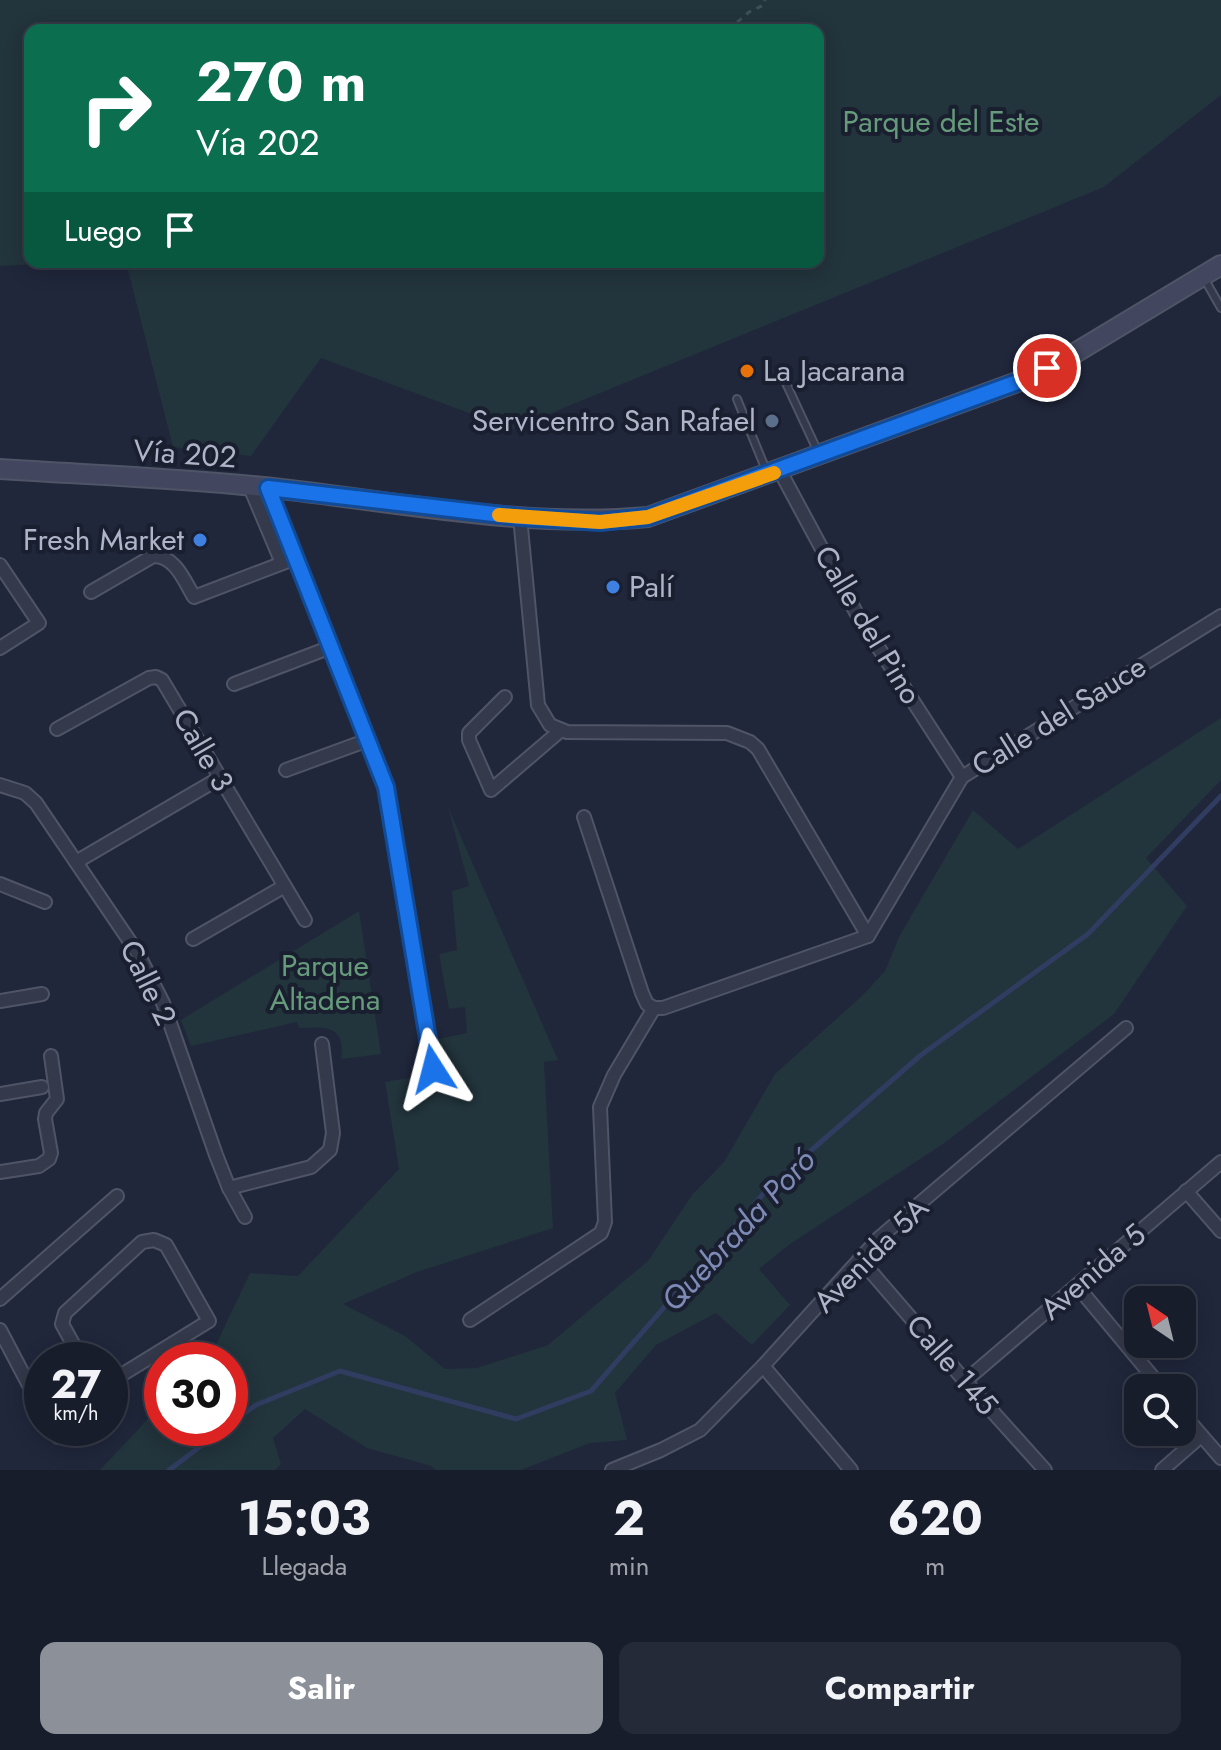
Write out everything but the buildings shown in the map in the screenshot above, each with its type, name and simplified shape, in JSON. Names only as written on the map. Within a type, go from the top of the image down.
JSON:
[{"type":"main road","name":"Vía 202","points":[[0,469],[259,487],[520,517],[600,522],[648,517],[1023,380],[1070,356],[1221,265]]},
{"type":"street","name":"Calle del Pino","points":[[774,473],[858,616],[962,777]]},
{"type":"street","points":[[259,487],[296,558],[386,787],[433,1069]]},
{"type":"street","points":[[259,487],[282,563]]},
{"type":"street","points":[[520,517],[538,705],[550,725],[560,731],[727,733],[750,742],[758,749],[868,936],[704,995],[654,1008],[647,1004],[642,993],[584,817]]},
{"type":"street","points":[[91,592],[153,556],[160,556],[174,565],[194,597],[296,558]]},
{"type":"street","points":[[0,565],[39,623],[0,648]]},
{"type":"street","name":"Calle del Sauce","points":[[868,936],[962,777],[1221,616]]},
{"type":"street","points":[[234,684],[331,647]]},
{"type":"street","name":"Calle 3","points":[[57,729],[156,677],[167,687],[218,779],[305,920]]},
{"type":"street","points":[[505,697],[469,733],[469,740],[491,790],[560,731]]},
{"type":"street","points":[[286,770],[368,740]]},
{"type":"street","points":[[76,862],[218,779]]},
{"type":"street","name":"Calle 2","points":[[0,785],[25,793],[36,803],[137,952],[163,1003],[229,1188],[245,1217]]},
{"type":"street","points":[[0,884],[45,902]]},
{"type":"street","points":[[193,939],[283,887]]},
{"type":"street","points":[[0,1001],[42,994]]},
{"type":"street","points":[[470,1320],[601,1233],[605,1222],[600,1107],[614,1075],[654,1008]]},
{"type":"street","name":"Avenida 5A","points":[[612,1470],[700,1430],[763,1366],[879,1238],[1126,1028]]},
{"type":"street","points":[[229,1188],[311,1167],[330,1150],[333,1133],[322,1044]]},
{"type":"street","points":[[0,1172],[39,1166],[49,1159],[51,1153],[45,1119],[57,1099],[51,1056]]},
{"type":"street","points":[[0,1094],[42,1087]]},
{"type":"street","name":"Avenida 5","points":[[965,1381],[1221,1162]]},
{"type":"street","points":[[1186,1191],[1221,1231]]},
{"type":"street","points":[[0,1299],[117,1196]]},
{"type":"street","points":[[72,1342],[62,1324],[65,1313],[142,1242],[154,1240],[166,1245],[209,1321],[128,1371]]},
{"type":"street","name":"Calle 145","points":[[860,1259],[1045,1470]]},
{"type":"street","points":[[1077,1286],[1150,1374]]},
{"type":"street","points":[[0,1330],[24,1376]]},
{"type":"street","points":[[763,1366],[851,1470]]},
{"type":"street","points":[[1196,1430],[1221,1458]]},
{"type":"street","points":[[1162,1470],[1201,1436]]},
{"type":"lane","points":[[1202,275],[1221,308]]},
{"type":"lane","points":[[785,381],[819,455]]},
{"type":"lane","points":[[737,399],[774,473]]},
{"type":"path","points":[[735,24],[764,5],[765,0]]},
{"type":"green space","name":"Parque del Este","points":[[0,0],[1221,0],[1221,95],[1104,187],[512,429],[321,358],[251,456],[173,447],[128,268],[824,268],[824,24],[24,24],[24,265],[0,266]]},
{"type":"green space","points":[[1221,718],[1221,780],[1146,858],[1187,906],[1114,1014],[943,1144],[790,1244],[759,1269],[790,1305],[752,1345],[716,1313],[656,1345],[615,1393],[627,1440],[590,1443],[521,1470],[436,1470],[367,1448],[305,1409],[273,1438],[281,1464],[275,1470],[100,1470],[123,1446],[128,1446],[128,1440],[144,1423],[144,1446],[248,1446],[248,1342],[217,1342],[250,1273],[298,1276],[399,1169],[385,1082],[443,1072],[438,1039],[467,1033],[465,1007],[449,1009],[439,954],[457,950],[452,891],[469,886],[448,807],[558,1060],[544,1062],[553,1228],[417,1272],[343,1304],[405,1336],[445,1369],[477,1368],[548,1345],[648,1261],[692,1195],[724,1162],[775,1074],[863,995],[885,971],[900,935],[973,810],[1018,849]]},
{"type":"green space","name":"Parque Altadena","points":[[359,911],[381,1054],[341,1059],[342,1048],[337,1034],[325,1028],[299,1028],[297,1022],[191,1046],[181,1020]]},
{"type":"waterway","name":"Quebrada Poró","points":[[248,1411],[340,1371],[516,1419],[591,1391],[769,1187],[921,1055],[1088,934],[1221,796]]},
{"type":"waterway","name":"Quebrada Poró","points":[[169,1470],[201,1446]]},
{"type":"slow traffic","points":[[499,515],[600,522],[648,517],[774,473]]},
{"type":"place","name":"La Jacarana","points":[[747,371]]},
{"type":"place","name":"Servicentro San Rafael","points":[[772,421]]},
{"type":"place","name":"Fresh Market","points":[[200,540]]},
{"type":"place","name":"Palí","points":[[613,587]]},
{"type":"route","points":[[433,1069],[386,787],[268,488],[520,517],[600,522],[648,517],[780,471],[1023,380],[1047,368]]}]
